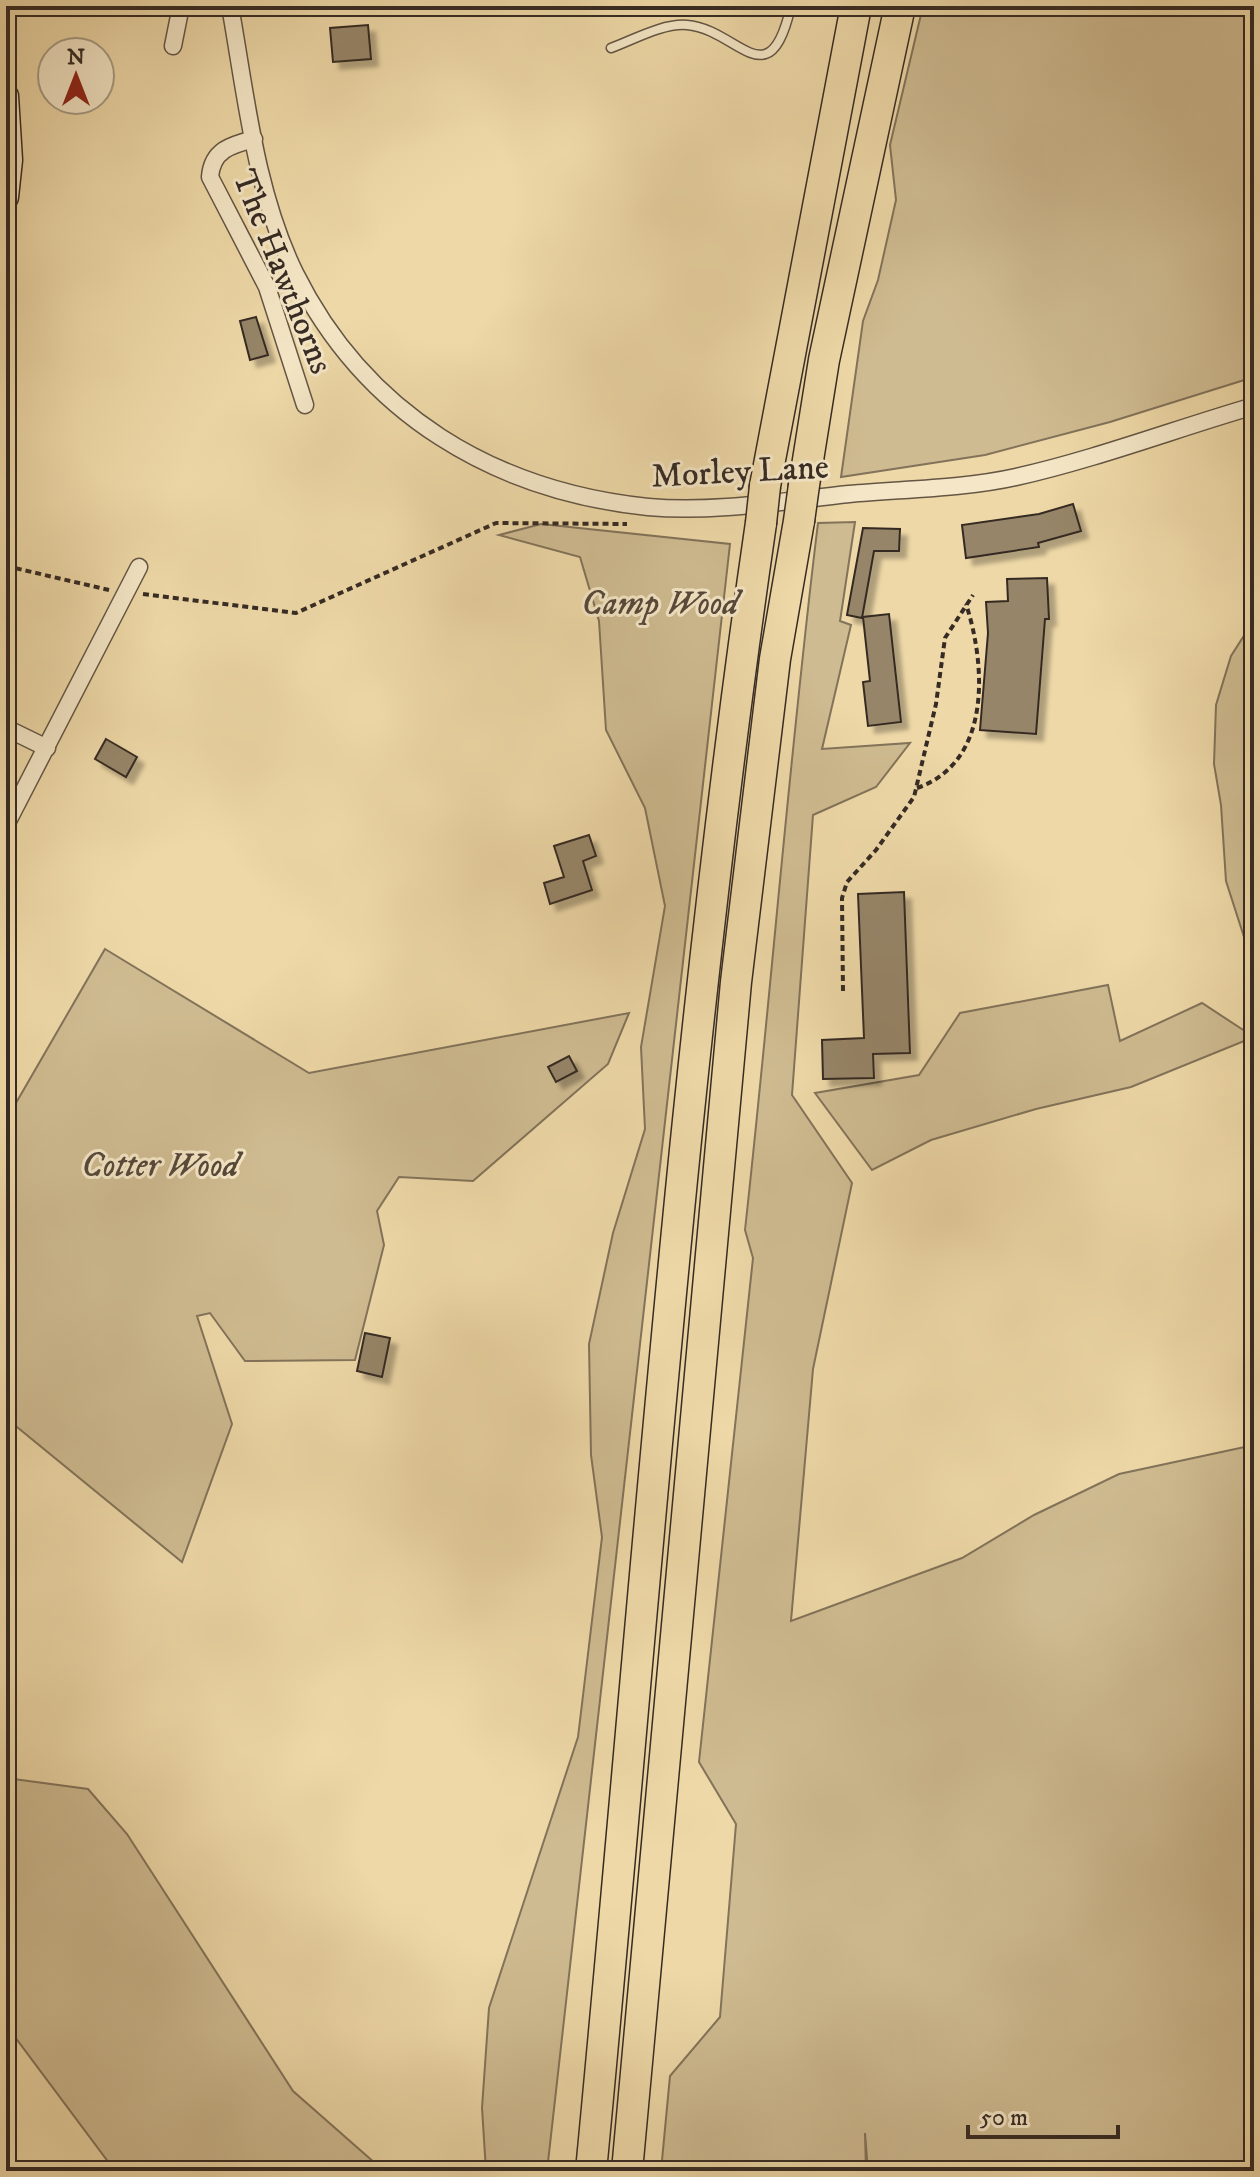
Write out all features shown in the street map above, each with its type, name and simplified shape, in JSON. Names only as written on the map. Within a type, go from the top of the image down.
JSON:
[{"type":"highway","points":[[591,2171],[681,1174],[721,802],[765,486],[856,6]]},
{"type":"highway","points":[[627,2171],[736,982],[775,659],[824,360],[900,6]]},
{"type":"main road","points":[[6,96],[10,160],[6,197]]},
{"type":"street","points":[[173,46],[181,6]]},
{"type":"street","name":"Morley Lane","points":[[230,6],[254,139],[272,216],[294,270],[331,330],[362,368],[413,419],[450,445],[504,473],[563,493],[648,507],[722,507],[1014,477],[1254,406]]},
{"type":"street","name":"The Hawthorns","points":[[254,139],[220,152],[211,164],[210,177],[267,287],[305,405]]},
{"type":"street","points":[[6,825],[139,567]]},
{"type":"street","points":[[6,728],[47,748]]},
{"type":"lane","points":[[611,48],[674,25],[689,25],[706,29],[744,53],[765,55],[776,48],[791,6]]},
{"type":"path","points":[[6,566],[99,586],[124,597],[143,594],[296,613],[496,523],[633,524]]},
{"type":"path","points":[[843,991],[842,898],[847,882],[901,818],[917,788],[936,704],[945,638],[973,595]]},
{"type":"path","points":[[917,788],[933,782],[966,747],[981,695],[980,649],[966,604]]},
{"type":"green space","points":[[923,6],[1254,6],[1254,377],[1110,422],[985,455],[841,477],[863,321],[878,280],[896,200],[890,145]]},
{"type":"green space","points":[[855,522],[840,621],[851,625],[822,749],[910,743],[876,787],[813,815],[792,1095],[852,1183],[813,1369],[791,1621],[962,1558],[1034,1515],[1119,1474],[1254,1445],[1254,2171],[868,2171],[865,2133],[866,2171],[661,2171],[670,2076],[720,2017],[736,1824],[699,1762],[753,1258],[745,1230],[818,523]]},
{"type":"green space","name":"Camp Wood","points":[[541,524],[730,544],[547,2171],[486,2171],[482,2108],[489,2008],[578,1737],[602,1537],[591,1455],[589,1344],[613,1233],[645,1129],[641,1047],[665,906],[645,808],[606,730],[599,621],[580,557],[499,535]]},
{"type":"green space","points":[[1254,620],[1254,968],[1226,881],[1221,805],[1214,764],[1216,705],[1231,656]]},
{"type":"green space","name":"Cotter Wood","points":[[105,949],[309,1073],[629,1013],[608,1064],[473,1181],[399,1177],[377,1211],[384,1245],[355,1360],[245,1361],[210,1313],[197,1316],[232,1424],[182,1562],[6,1418],[6,1133],[16,1103]]},
{"type":"green space","points":[[1108,985],[1120,1041],[1202,1003],[1254,1037],[1131,1087],[1036,1109],[931,1140],[872,1170],[815,1093],[919,1075],[960,1013]]},
{"type":"green space","points":[[6,1778],[88,1789],[127,1834],[293,2091],[384,2171],[115,2171],[6,2025]]},
{"type":"building","points":[[368,25],[371,59],[333,62],[330,28]]},
{"type":"building","points":[[256,317],[268,355],[250,360],[240,321]]},
{"type":"building","points":[[1073,504],[1081,531],[1038,543],[1039,547],[966,558],[962,525],[1039,514]]},
{"type":"building","points":[[863,528],[900,529],[899,551],[874,551],[862,618],[847,615]]},
{"type":"building","points":[[1047,578],[1049,619],[1045,619],[1036,734],[980,730],[988,633],[986,602],[1008,601],[1007,579]]},
{"type":"building","points":[[889,614],[901,722],[868,726],[863,682],[870,681],[863,617]]},
{"type":"building","points":[[106,739],[137,757],[126,777],[95,759]]},
{"type":"building","points":[[589,835],[596,856],[583,861],[592,890],[550,904],[544,883],[564,877],[554,846]]},
{"type":"building","points":[[904,892],[910,1053],[873,1054],[874,1078],[823,1079],[822,1040],[864,1038],[858,894]]},
{"type":"building","points":[[569,1056],[577,1071],[556,1082],[548,1067]]},
{"type":"building","points":[[365,1333],[390,1338],[382,1377],[357,1371]]}]
